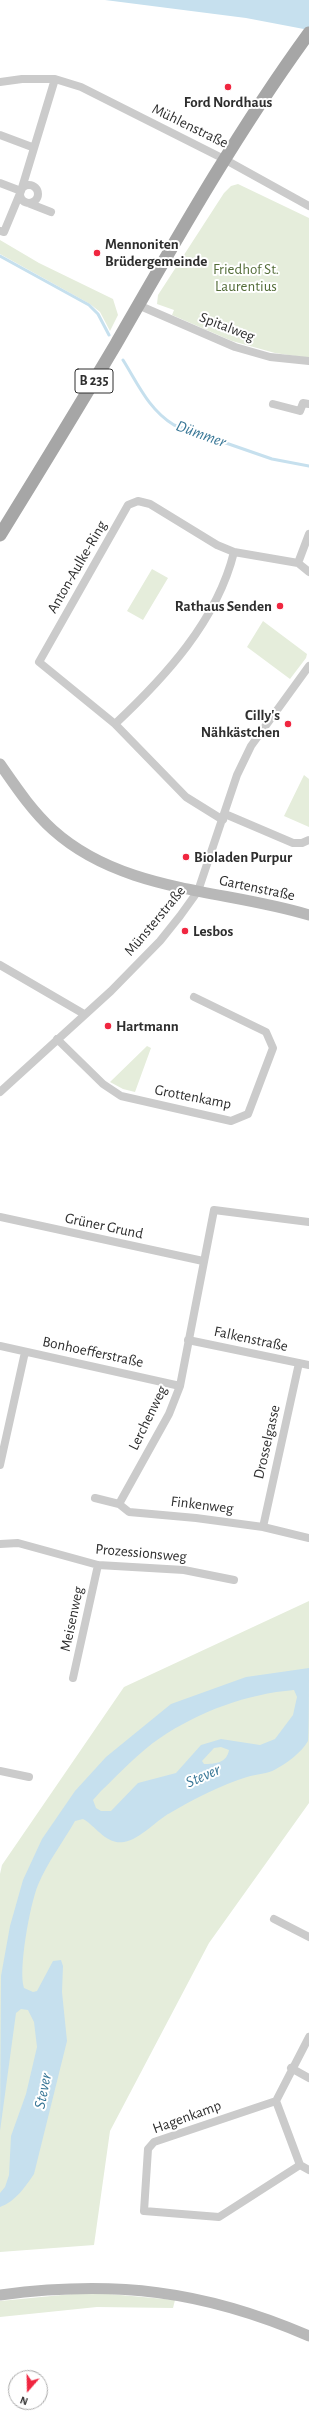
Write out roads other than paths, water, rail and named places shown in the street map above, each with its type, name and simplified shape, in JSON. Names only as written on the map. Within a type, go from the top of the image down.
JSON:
[{"type":"main road","name":"B 235","points":[[0,535],[224,158],[309,33]]},
{"type":"street","name":"Mühlenstraße","points":[[0,82],[22,79],[55,79],[81,87],[224,158],[309,206]]},
{"type":"street","points":[[0,230],[4,232],[21,191],[32,147],[55,79]]},
{"type":"street","points":[[0,135],[32,147]]},
{"type":"street","points":[[0,183],[21,191]]},
{"type":"street","points":[[21,191],[29,185],[37,191],[37,198],[28,203]]},
{"type":"street","points":[[21,191],[22,200],[51,212]]},
{"type":"street","name":"Spitalweg","points":[[138,305],[235,347],[270,357],[309,361]]},
{"type":"street","points":[[273,404],[300,411],[303,403],[309,404]]},
{"type":"street","name":"Anton-Aulke-Ring","points":[[309,572],[298,563],[234,552],[217,545],[150,504],[138,502],[128,505],[39,662],[115,724],[186,797],[224,817],[293,843],[302,843],[309,840]]},
{"type":"street","points":[[298,563],[309,534]]},
{"type":"street","points":[[115,724],[166,673],[198,629],[229,573],[234,552]]},
{"type":"street","name":"Münsterstraße","points":[[0,1092],[111,991],[160,941],[198,891],[237,775],[252,744],[309,666]]},
{"type":"street","name":"Gartenstraße","points":[[0,764],[32,808],[53,830],[81,851],[122,872],[198,891],[254,901],[309,915]]},
{"type":"street","points":[[0,965],[84,1014]]},
{"type":"street","name":"Grottenkamp","points":[[57,1039],[103,1084],[121,1096],[231,1121],[248,1114],[273,1048],[266,1032],[194,997]]},
{"type":"street","points":[[188,1340],[214,1210],[309,1222]]},
{"type":"street","name":"Grüner Grund","points":[[0,1217],[203,1262]]},
{"type":"street","name":"Falkenstraße","points":[[188,1340],[309,1366]]},
{"type":"street","name":"Lerchenweg","points":[[119,1504],[169,1414],[180,1386],[188,1340]]},
{"type":"street","name":"Bonhoefferstraße","points":[[0,1346],[180,1386]]},
{"type":"street","points":[[0,1465],[25,1352]]},
{"type":"street","name":"Drosselgasse","points":[[263,1527],[299,1363]]},
{"type":"street","name":"Finkenweg","points":[[95,1498],[119,1504],[129,1512],[196,1518],[263,1527],[309,1538]]},
{"type":"street","name":"Prozessionsweg","points":[[0,1544],[18,1543],[98,1565],[184,1570],[234,1580]]},
{"type":"street","name":"Meisenweg","points":[[73,1678],[98,1565]]},
{"type":"street","points":[[0,1771],[29,1777]]},
{"type":"street","points":[[274,1919],[309,1938]]},
{"type":"street","points":[[309,2037],[291,2068],[276,2101],[300,2166],[309,2170]]},
{"type":"street","points":[[291,2068],[309,2078]]},
{"type":"street","name":"Hagenkamp","points":[[276,2101],[154,2142],[148,2149],[144,2210],[219,2217],[300,2166]]},
{"type":"street","points":[[0,2295],[49,2289],[113,2287],[173,2293],[241,2310],[309,2336]]},
{"type":"water","points":[[105,0],[309,0],[309,30],[246,18]]},
{"type":"water","name":"Stever","points":[[309,1668],[308,1741],[294,1757],[273,1771],[237,1780],[198,1798],[164,1816],[142,1834],[124,1842],[112,1841],[83,1819],[75,1821],[50,1861],[38,1885],[28,1921],[23,1967],[24,1988],[33,1992],[37,1991],[53,1961],[61,1960],[63,1966],[62,1992],[67,2041],[34,2174],[24,2189],[11,2201],[0,2207],[0,2193],[5,2187],[9,2175],[11,2136],[26,2094],[37,2047],[34,2022],[28,2010],[21,2009],[16,2013],[0,2131],[1,1976],[10,1926],[23,1880],[42,1839],[75,1791],[106,1757],[171,1704],[246,1677]],"holes":[[[294,1690],[297,1697],[293,1715],[275,1739],[260,1745],[221,1739],[201,1745],[176,1773],[138,1783],[111,1811],[101,1811],[96,1808],[93,1800],[101,1791],[145,1750],[175,1728],[224,1705],[259,1695]],[[221,1747],[229,1750],[226,1758],[220,1762],[204,1764],[202,1761],[214,1748]]]},
{"type":"waterway","name":"Dümmer","points":[[0,256],[89,305],[98,314],[109,335]]},
{"type":"waterway","name":"Dümmer","points":[[123,360],[151,404],[165,419],[174,425],[272,459],[309,466]]},
{"type":"place","name":"Ford Nordhaus","points":[[228,87]]},
{"type":"place","name":"Mennoniten Brüdergemeinde","points":[[97,253]]},
{"type":"place","name":"Rathaus Senden","points":[[280,606]]},
{"type":"place","name":"Cilly's Nähkästchen","points":[[288,724]]},
{"type":"place","name":"Bioladen Purpur","points":[[186,857]]},
{"type":"place","name":"Lesbos","points":[[185,931]]},
{"type":"place","name":"Hartmann","points":[[108,1026]]},
{"type":"park label","name":"Friedhof St. Laurentius","points":[[246,278]]}]
